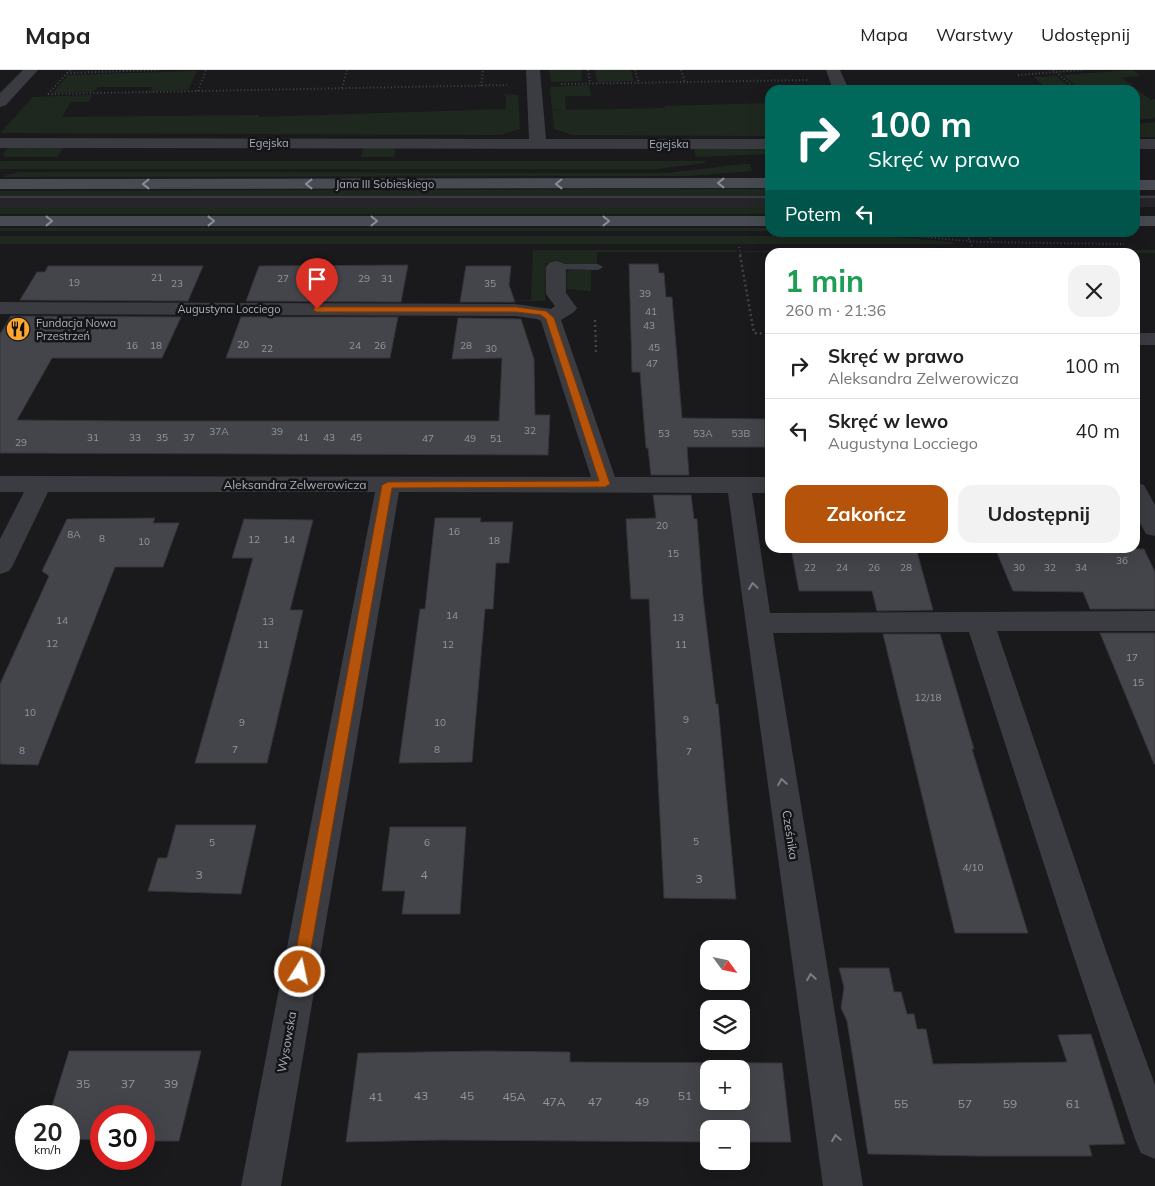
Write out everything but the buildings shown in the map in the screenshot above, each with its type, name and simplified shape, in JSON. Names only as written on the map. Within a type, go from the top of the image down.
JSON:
[{"type":"main road","name":"Jana III Sobieskiego","points":[[0,184],[765,183]]},
{"type":"main road","points":[[1140,185],[1155,185]]},
{"type":"main road","points":[[0,221],[765,221]]},
{"type":"main road","points":[[1140,221],[1155,221]]},
{"type":"street","points":[[0,102],[31,70]]},
{"type":"street","points":[[533,70],[538,144]]},
{"type":"street","points":[[833,70],[838,85]]},
{"type":"street","name":"Egejska","points":[[0,143],[765,144]]},
{"type":"street","points":[[1140,144],[1155,144]]},
{"type":"street","points":[[556,267],[556,294],[567,308],[550,318],[605,484]]},
{"type":"street","name":"Augustyna Locciego","points":[[0,308],[516,310],[544,313],[550,318]]},
{"type":"street","points":[[1140,339],[1155,340]]},
{"type":"street","name":"Aleksandra Zelwerowicza","points":[[0,484],[765,485]]},
{"type":"street","points":[[0,565],[40,484]]},
{"type":"street","name":"Wysowska","points":[[261,1186],[388,485]]},
{"type":"street","name":"Cześnika","points":[[739,485],[843,1186]]},
{"type":"street","points":[[1140,488],[1155,487]]},
{"type":"street","points":[[1140,499],[1155,528]]},
{"type":"street","points":[[758,623],[1155,621]]},
{"type":"street","points":[[980,623],[1090,954],[1155,1139]]},
{"type":"lane","points":[[556,267],[596,267]]},
{"type":"path","points":[[70,70],[48,94],[513,85]]},
{"type":"path","points":[[67,73],[161,70]]},
{"type":"path","points":[[198,91],[206,70]]},
{"type":"path","points":[[342,88],[347,70]]},
{"type":"path","points":[[481,86],[483,70]]},
{"type":"path","points":[[588,70],[590,84]]},
{"type":"path","points":[[635,70],[639,83]]},
{"type":"path","points":[[682,70],[685,82]]},
{"type":"path","points":[[1018,75],[1082,70]]},
{"type":"path","points":[[1054,71],[1072,85]]},
{"type":"path","points":[[555,84],[809,80]]},
{"type":"path","points":[[968,237],[973,248]]},
{"type":"path","points":[[990,237],[992,242]]},
{"type":"path","points":[[739,247],[754,333],[765,334]]},
{"type":"path","points":[[573,386],[596,374],[596,267]]},
{"type":"shaded area","points":[[549,70],[581,70],[582,81],[551,82]]},
{"type":"shaded area","points":[[595,70],[631,70],[633,81],[597,82]]},
{"type":"shaded area","points":[[1133,70],[1141,76],[1122,78],[1131,85],[1076,85],[1063,75]]},
{"type":"shaded area","points":[[197,71],[188,90],[151,91],[152,87],[98,87],[93,92],[53,93],[68,75]]},
{"type":"shaded area","points":[[1056,76],[1068,85],[1043,85],[1034,77]]},
{"type":"shaded area","points":[[589,85],[591,96],[565,96],[566,110],[765,103],[765,136],[572,135],[554,129],[552,110],[561,109],[552,109],[550,87]]},
{"type":"shaded area","points":[[1140,92],[1151,100],[1155,99],[1155,118],[1140,120]]},
{"type":"shaded area","points":[[503,94],[518,95],[520,129],[501,135],[0,133],[33,97],[92,95],[89,102],[71,102],[62,117],[259,115],[259,117],[506,109],[506,96]]},
{"type":"shaded area","points":[[1155,122],[1155,137],[1140,136],[1140,124]]},
{"type":"shaded area","points":[[8,147],[64,147],[57,157],[5,157],[3,155]]},
{"type":"shaded area","points":[[364,148],[396,148],[394,157],[361,157]]},
{"type":"shaded area","points":[[694,149],[765,149],[765,154],[696,157]]},
{"type":"shaded area","points":[[2,161],[705,161],[705,163],[657,169],[0,169],[0,162]]},
{"type":"shaded area","points":[[750,164],[752,171],[686,176],[3,177],[19,172],[667,173]]},
{"type":"shaded area","points":[[765,189],[765,195],[0,195],[0,191]]},
{"type":"shaded area","points":[[0,195],[765,195],[765,207],[0,207]]},
{"type":"shaded area","points":[[1140,195],[1155,195],[1155,207],[1140,207]]},
{"type":"shaded area","points":[[0,207],[765,207],[765,214],[0,214]]},
{"type":"shaded area","points":[[0,228],[765,228],[765,231],[0,231]]},
{"type":"shaded area","points":[[0,236],[765,236],[895,237],[955,242],[951,244],[0,244]]},
{"type":"shaded area","points":[[533,250],[736,250],[737,252],[597,252],[597,265],[546,263],[545,301],[509,301],[531,300]]},
{"type":"shaded area","points":[[1140,250],[1155,250],[1155,253],[1140,253]]},
{"type":"shaded area","points":[[765,251],[765,252],[743,252]]},
{"type":"shaded area","points":[[570,270],[591,270],[591,291],[567,289],[567,272]]},
{"type":"tram line","points":[[0,197],[765,197]]},
{"type":"tram line","points":[[1140,197],[1155,197]]},
{"type":"place","name":"Fundacja Nowa Przestrzeń","points":[[18,329]]},
{"type":"route","points":[[300,972],[388,485],[605,484],[550,318],[544,313],[533,310],[317,309]]}]
